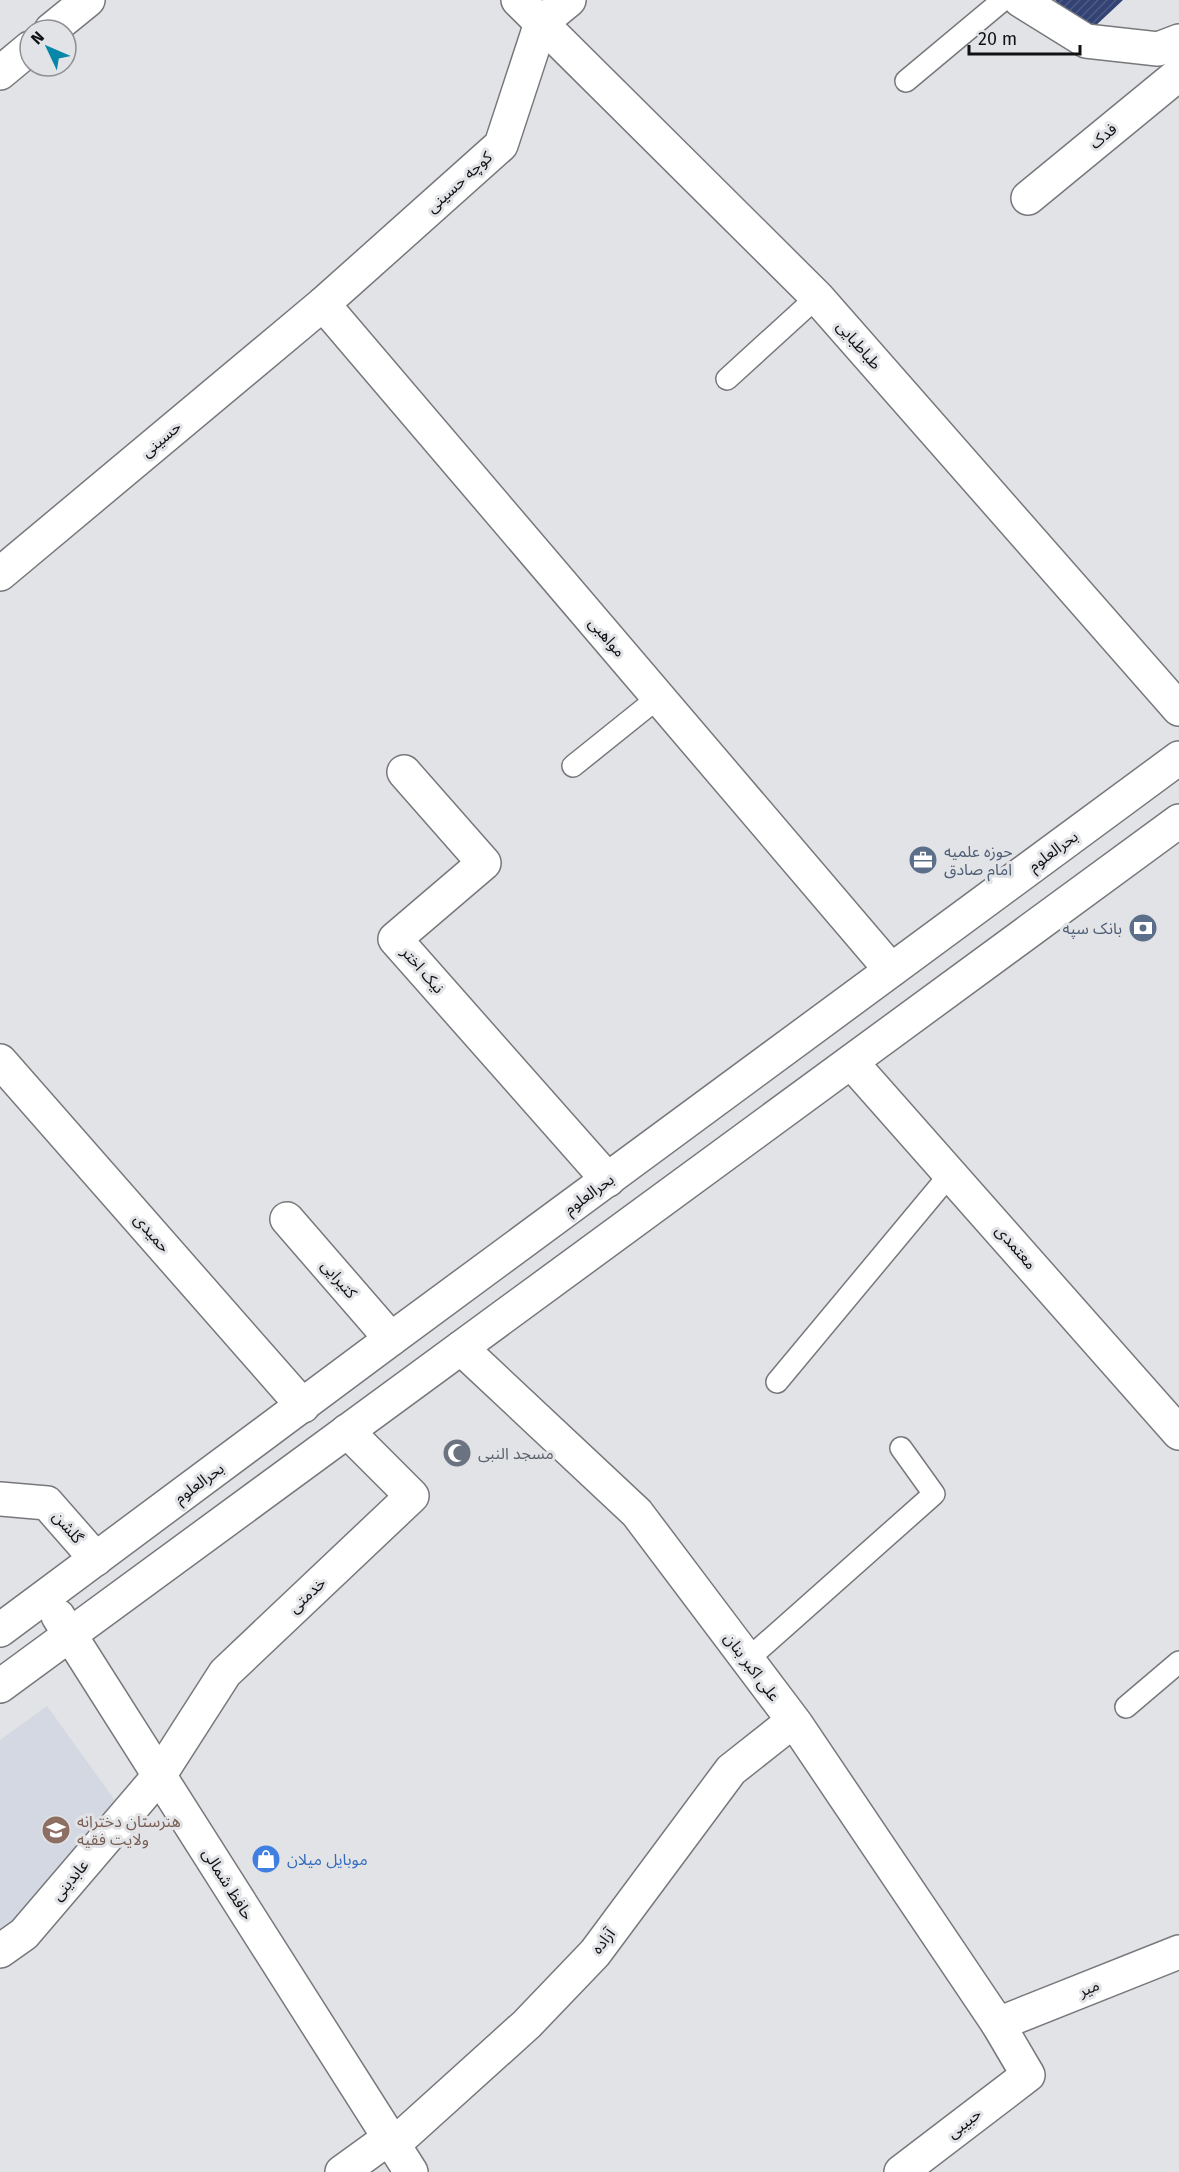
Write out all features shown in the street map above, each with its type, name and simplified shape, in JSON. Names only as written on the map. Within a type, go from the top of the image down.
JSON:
[{"type":"street","name":"طباطبایی","points":[[518,0],[818,297],[1179,709]]},
{"type":"street","points":[[541,23],[569,0]]},
{"type":"street","points":[[1020,0],[1086,41],[1158,49],[1179,41]]},
{"type":"street","name":"کوچه حسینی","points":[[323,304],[501,145],[541,23]]},
{"type":"street","points":[[0,73],[18,58]]},
{"type":"street","name":"فدک","points":[[1028,198],[1179,74]]},
{"type":"street","name":"حسینی","points":[[0,574],[323,304]]},
{"type":"street","name":"مواهبی","points":[[323,304],[891,970]]},
{"type":"street","name":"بحرالعلوم","points":[[0,1630],[1179,758]]},
{"type":"street","name":"نیک اختر","points":[[404,772],[484,863],[395,939],[608,1180]]},
{"type":"street","points":[[0,1686],[1179,821]]},
{"type":"street","name":"حمیدی","points":[[0,1061],[303,1406]]},
{"type":"street","name":"معتمدی","points":[[851,1062],[1177,1428]]},
{"type":"street","name":"کتیرایی","points":[[287,1219],[391,1339]]},
{"type":"street","name":"علی اکبر بنان","points":[[460,1348],[637,1513],[793,1721],[998,2024],[1028,2075]]},
{"type":"street","name":"خدمتی","points":[[159,1776],[225,1673],[412,1496],[347,1431]]},
{"type":"street","name":"گلشن","points":[[0,1499],[47,1503],[96,1559]]},
{"type":"street","name":"حافظ شمالی","points":[[45,1597],[411,2172]]},
{"type":"street","name":"آزاده","points":[[342,2172],[391,2141],[527,2024],[595,1953],[730,1770],[793,1721]]},
{"type":"street","name":"عابدینی","points":[[0,1951],[24,1935],[159,1776]]},
{"type":"street","name":"میر","points":[[998,2024],[1179,1952]]},
{"type":"street","name":"حبیبی","points":[[901,2172],[1028,2075]]},
{"type":"lane","points":[[906,81],[1003,0]]},
{"type":"lane","points":[[727,379],[818,297]]},
{"type":"lane","points":[[573,766],[658,697]]},
{"type":"lane","points":[[777,1382],[951,1173]]},
{"type":"lane","points":[[747,1660],[934,1494],[901,1448]]},
{"type":"lane","points":[[1126,1707],[1179,1662]]},
{"type":"shaded area","name":"هنرستان دخترانه ولایت فقیه","points":[[47,1706],[124,1813],[0,1936],[0,1740]]},
{"type":"building","points":[[1055,0],[1123,0],[1092,29],[1070,17]]},
{"type":"place","name":"حوزه علمیه امام صادق","points":[[923,860]]},
{"type":"place","name":"بانک سپه","points":[[1143,928]]},
{"type":"place","name":"مسجد النبی","points":[[457,1453]]},
{"type":"place","name":"هنرستان دخترانه ولایت فقیه","points":[[56,1830]]},
{"type":"place","name":"موبایل میلان","points":[[266,1859]]}]
